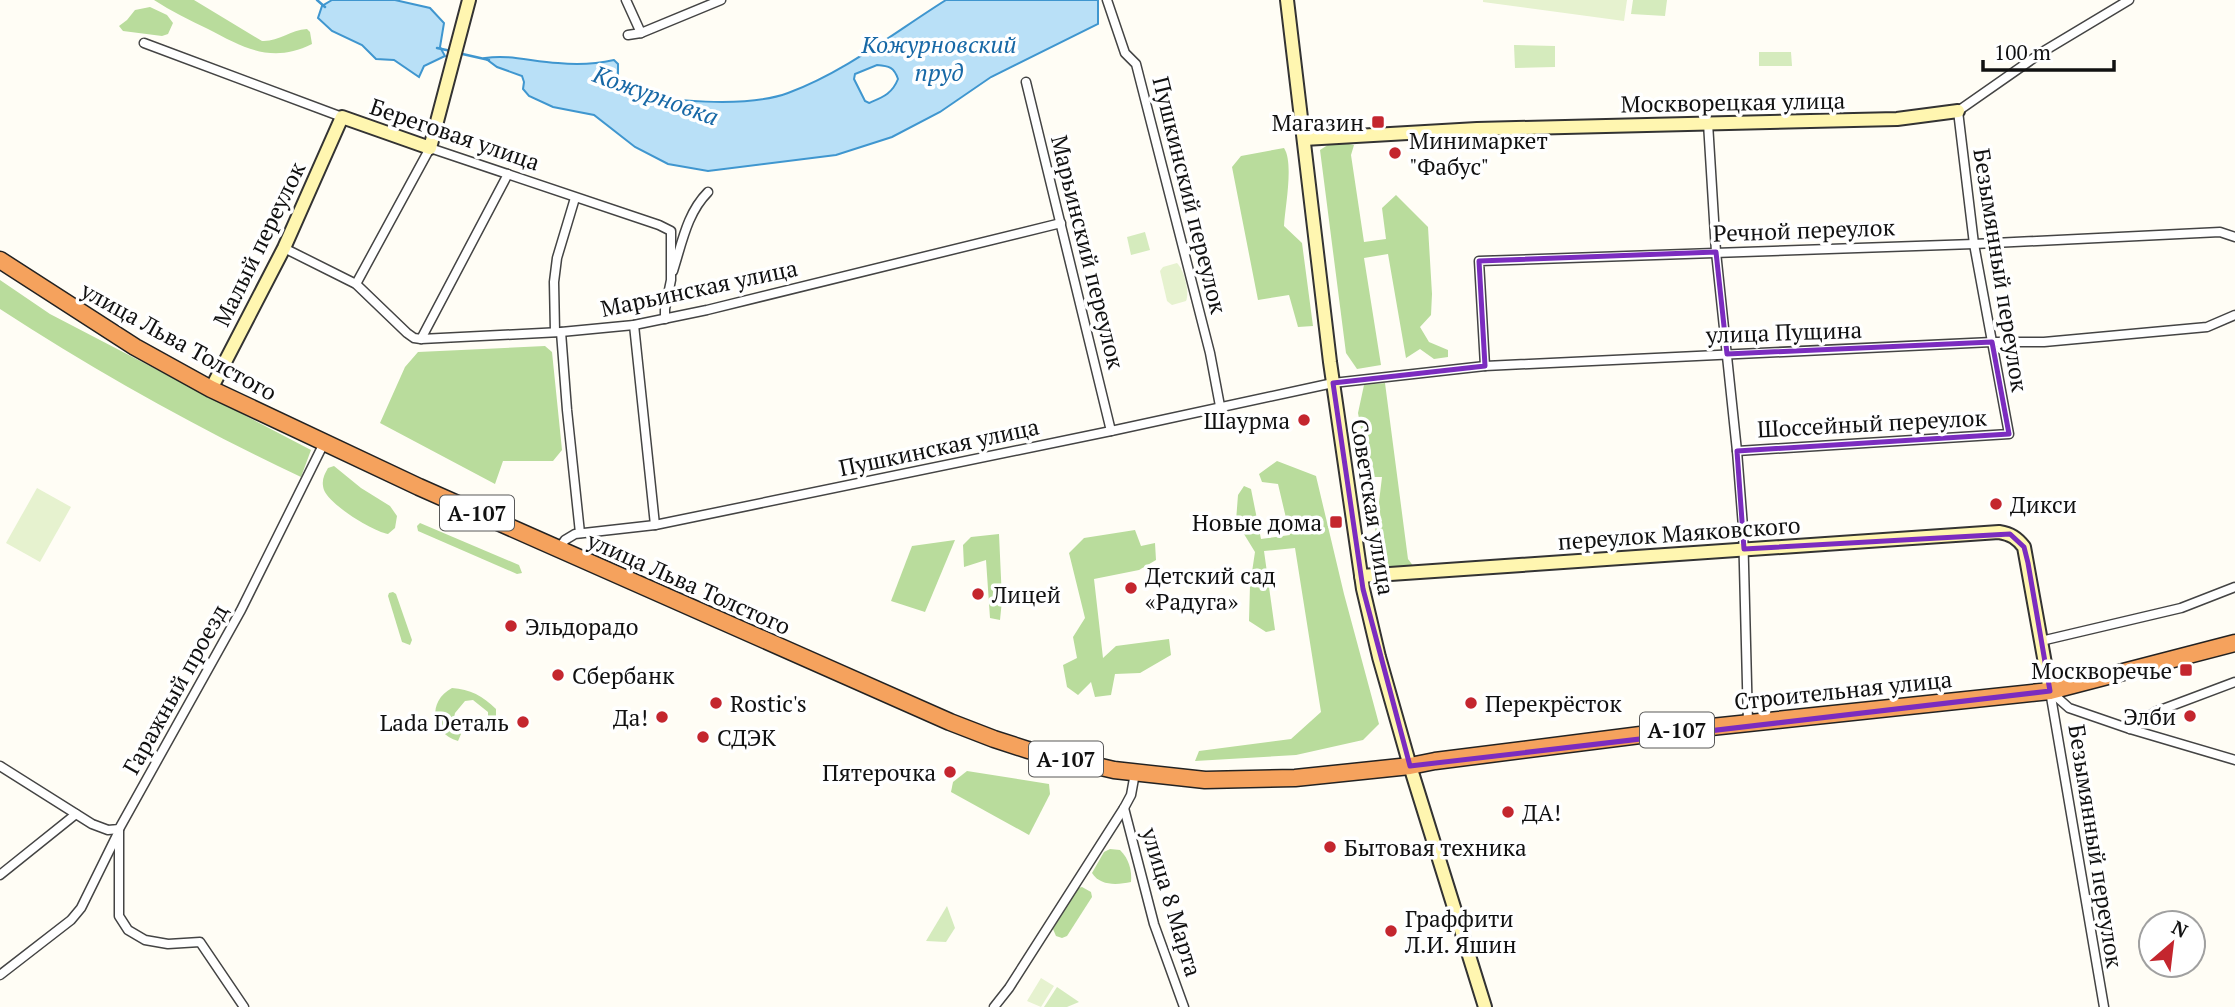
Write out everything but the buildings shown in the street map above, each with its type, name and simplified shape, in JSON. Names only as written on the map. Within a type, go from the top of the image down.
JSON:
[{"type":"highway","name":"улица Льва Толстого","points":[[0,260],[124,341],[211,389],[558,550],[994,739],[1063,758],[1135,773],[1205,780],[1295,778],[1410,766]]},
{"type":"highway","name":"Строительная улица","points":[[1410,766],[1565,744],[2050,691],[2235,643]]},
{"type":"street","points":[[356,284],[430,148],[469,0]]},
{"type":"street","points":[[626,0],[641,33]]},
{"type":"street","points":[[628,36],[721,0]]},
{"type":"street","name":"Пушкинский переулок","points":[[1108,0],[1125,53],[1136,64],[1210,353],[1220,406]]},
{"type":"street","name":"Советская улица","points":[[1287,0],[1333,383],[1361,576],[1379,657],[1410,766],[1485,1007]]},
{"type":"street","name":"Москворецкая улица","points":[[1304,139],[1465,130],[1897,118],[1958,111],[2044,51],[2129,0]]},
{"type":"street","name":"Береговая улица","points":[[144,43],[342,117],[671,231],[671,281],[665,319]]},
{"type":"street","name":"Марьинский переулок","points":[[1026,82],[1111,431]]},
{"type":"street","name":"Безымянный переулок","points":[[1958,111],[1974,244],[2008,434]]},
{"type":"street","name":"Малый переулок","points":[[211,389],[284,248],[342,117]]},
{"type":"street","points":[[1708,123],[1716,252],[1737,451],[1744,549],[1748,723]]},
{"type":"street","points":[[284,248],[356,284],[407,333],[414,338],[421,338],[508,174]]},
{"type":"street","points":[[671,281],[686,228],[697,203],[708,192]]},
{"type":"street","points":[[558,550],[565,540],[580,533],[554,282],[575,198]]},
{"type":"street","name":"Марьинская улица","points":[[421,338],[558,332],[634,325],[1061,223]]},
{"type":"street","name":"Речной переулок","points":[[1486,366],[1479,261],[1974,244],[2220,232],[2235,237]]},
{"type":"street","name":"улица Пущина","points":[[1333,383],[1486,366],[1992,342],[2044,342],[2207,327],[2231,319],[2235,315]]},
{"type":"street","points":[[634,325],[655,525]]},
{"type":"street","name":"Пушкинская улица","points":[[580,533],[655,525],[1333,383]]},
{"type":"street","name":"Шоссейный переулок","points":[[1737,451],[2008,434]]},
{"type":"street","name":"Гаражный проезд","points":[[0,975],[71,920],[81,908],[120,829],[241,610],[324,443]]},
{"type":"street","name":"переулок Маяковского","points":[[1361,576],[1999,532],[2010,534],[2024,547],[2041,641]]},
{"type":"street","points":[[2235,587],[2181,608],[2041,641],[2050,691],[2070,708],[2235,760]]},
{"type":"street","points":[[2130,729],[2155,712],[2235,682]]},
{"type":"street","name":"Безымянный переулок","points":[[2050,691],[2104,1007]]},
{"type":"street","points":[[0,766],[92,824],[108,830],[120,829],[120,916],[128,930],[145,940],[168,944],[200,942],[244,1007]]},
{"type":"street","points":[[994,1007],[1009,988],[1124,808],[1131,795],[1135,773]]},
{"type":"street","name":"улица 8 Марта","points":[[1124,808],[1154,923],[1184,1007]]},
{"type":"street","points":[[0,875],[76,814]]},
{"type":"highlighted area","points":[[1716,252],[1727,354],[1992,342],[2009,434],[1737,451],[1744,549],[2010,534],[2024,547],[2050,691],[1410,766],[1363,589],[1333,383],[1485,366],[1479,261]]},
{"type":"green space","points":[[154,0],[194,0],[262,41],[307,29],[312,44],[284,53],[258,51],[234,42]]},
{"type":"green space","points":[[1483,0],[1627,0],[1624,21]]},
{"type":"green space","points":[[1633,0],[1667,0],[1665,16],[1631,14]]},
{"type":"green space","points":[[150,7],[167,15],[173,23],[168,34],[162,36],[123,31],[119,26],[135,10]]},
{"type":"green space","points":[[1514,45],[1555,46],[1555,67],[1515,68]]},
{"type":"green space","points":[[1759,52],[1791,52],[1792,66],[1759,66]]},
{"type":"green space","points":[[1334,141],[1354,145],[1351,155],[1364,242],[1386,239],[1382,208],[1396,195],[1428,227],[1431,315],[1420,327],[1429,342],[1448,350],[1448,357],[1434,359],[1420,349],[1406,358],[1388,254],[1364,258],[1381,365],[1357,369],[1346,353],[1320,150]]},
{"type":"green space","points":[[1284,148],[1289,174],[1284,226],[1302,243],[1313,326],[1298,327],[1289,295],[1258,300],[1232,167],[1241,156]]},
{"type":"green space","points":[[1145,232],[1150,250],[1131,255],[1127,237]]},
{"type":"green space","points":[[1177,263],[1186,281],[1187,297],[1186,301],[1172,305],[1167,301],[1160,271],[1163,267]]},
{"type":"green space","points":[[0,280],[50,314],[311,450],[301,477],[148,398],[0,309]]},
{"type":"green space","points":[[545,346],[552,352],[562,450],[553,461],[503,461],[495,484],[380,423],[405,367],[418,352]]},
{"type":"green space","points":[[1385,383],[1408,559],[1414,567],[1399,573],[1385,565],[1375,529],[1381,522],[1379,502],[1382,477],[1370,477],[1358,413],[1364,385]]},
{"type":"green space","points":[[1277,461],[1316,476],[1379,724],[1363,740],[1296,755],[1195,761],[1199,751],[1291,739],[1321,712],[1295,548],[1264,551],[1275,630],[1266,632],[1249,621],[1250,585],[1255,552],[1236,521],[1238,495],[1244,486],[1251,489],[1261,539],[1290,535],[1278,484],[1262,482],[1259,474]]},
{"type":"green space","points":[[334,466],[361,488],[390,506],[397,516],[395,528],[388,534],[381,532],[334,503],[324,490],[323,484],[328,468]]},
{"type":"green space","points":[[37,488],[71,507],[40,562],[6,543]]},
{"type":"green space","points":[[420,523],[519,565],[522,573],[517,574],[418,531],[417,526]]},
{"type":"green space","points":[[1135,530],[1141,546],[1155,543],[1156,560],[1139,570],[1094,579],[1103,658],[1116,646],[1169,639],[1171,655],[1140,673],[1115,674],[1111,695],[1095,697],[1091,682],[1078,695],[1067,687],[1063,665],[1077,658],[1073,637],[1085,618],[1069,553],[1084,538]]},
{"type":"green space","points":[[999,534],[1002,600],[1000,620],[990,618],[986,560],[964,567],[963,545],[971,537]]},
{"type":"green space","points":[[955,540],[925,612],[891,601],[912,546]]},
{"type":"green space","points":[[393,592],[412,640],[410,645],[402,642],[388,596]]},
{"type":"green space","points":[[452,688],[476,694],[496,709],[496,717],[489,726],[484,727],[481,724],[488,712],[473,700],[465,701],[455,713],[453,722],[461,734],[458,741],[442,731],[436,716],[439,701]]},
{"type":"green space","points":[[967,771],[1049,784],[1050,794],[1029,835],[951,792],[953,782]]},
{"type":"green space","points":[[1110,849],[1120,850],[1126,857],[1131,882],[1104,882],[1092,873],[1104,852]]},
{"type":"green space","points":[[1082,887],[1091,892],[1092,897],[1067,936],[1056,936],[1053,929],[1078,888]]},
{"type":"green space","points":[[947,906],[955,928],[946,942],[926,941]]},
{"type":"green space","points":[[1041,978],[1054,986],[1041,1007],[1027,1001]]},
{"type":"green space","points":[[1057,987],[1079,1002],[1067,1007],[1044,1007]]},
{"type":"water","points":[[332,0],[395,0],[430,8],[444,23],[440,47],[445,56],[424,66],[419,77],[394,60],[376,59],[362,45],[332,31],[318,18],[322,6]]},
{"type":"water","name":"Кожурновский пруд","points":[[946,0],[1098,0],[1098,24],[991,77],[940,112],[892,137],[836,155],[708,171],[668,164],[635,147],[594,115],[553,107],[529,96],[523,89],[522,76],[497,67],[485,58],[572,64],[614,60],[618,64],[618,76],[623,90],[660,98],[706,102],[751,101],[788,93],[830,74]],"holes":[[[877,65],[893,70],[898,79],[890,92],[869,103],[865,101],[854,79],[855,74]]]},
{"type":"waterway","name":"Кожурновка","points":[[317,0],[325,7]]},
{"type":"waterway","name":"Кожурновка","points":[[437,48],[451,51]]},
{"type":"waterway","name":"Кожурновка","points":[[458,53],[489,60]]},
{"type":"place","name":"Магазин","points":[[1378,122]]},
{"type":"place","name":"Минимаркет \"Фабус\"","points":[[1395,153]]},
{"type":"place","name":"Шаурма","points":[[1304,420]]},
{"type":"place","name":"Дикси","points":[[1996,504]]},
{"type":"place","name":"Новые дома","points":[[1336,522]]},
{"type":"place","name":"Детский сад «Радуга»","points":[[1131,588]]},
{"type":"place","name":"Лицей","points":[[978,594]]},
{"type":"place","name":"Эльдорадо","points":[[511,626]]},
{"type":"place","name":"Москворечье","points":[[2186,670]]},
{"type":"place","name":"Сбербанк","points":[[558,675]]},
{"type":"place","name":"Rostic's","points":[[716,703]]},
{"type":"place","name":"Перекрёсток","points":[[1471,703]]},
{"type":"place","name":"Элби","points":[[2190,716]]},
{"type":"place","name":"Да!","points":[[662,717]]},
{"type":"place","name":"Lada Dеталь","points":[[523,722]]},
{"type":"place","name":"СДЭК","points":[[703,737]]},
{"type":"place","name":"Пятерочка","points":[[950,772]]},
{"type":"place","name":"ДА!","points":[[1508,812]]},
{"type":"place","name":"Бытовая техника","points":[[1330,847]]},
{"type":"place","name":"Граффити Л.И. Яшин","points":[[1391,931]]}]
